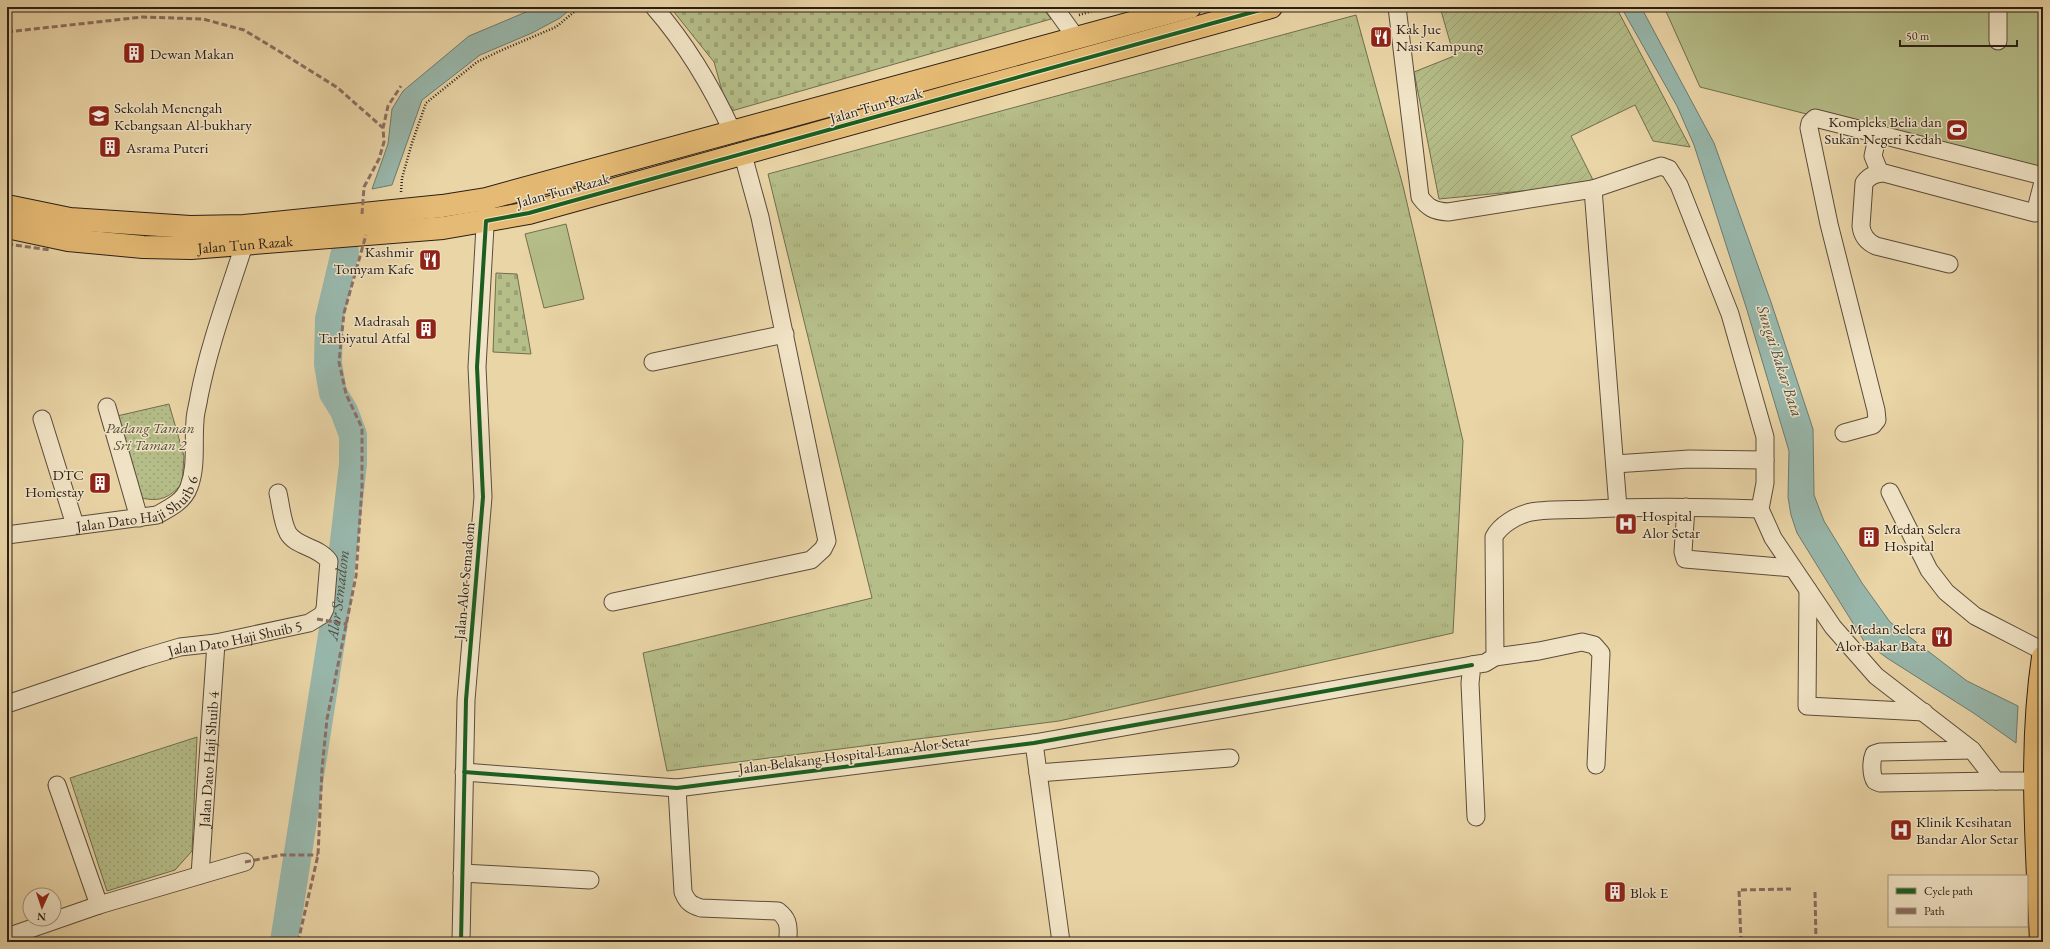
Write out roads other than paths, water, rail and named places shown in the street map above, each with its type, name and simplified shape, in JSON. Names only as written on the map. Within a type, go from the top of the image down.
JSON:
[{"type":"main road","name":"Jalan Tun Razak","points":[[7,206],[70,219],[190,227],[244,226],[442,206],[486,199],[733,133],[1190,7]]},
{"type":"main road","name":"Jalan Tun Razak","points":[[7,227],[68,240],[143,247],[191,248],[244,245],[443,228],[486,221],[529,213],[743,155],[1271,7]]},
{"type":"main road","points":[[2041,942],[2035,781],[2037,718],[2043,657]]},
{"type":"street","points":[[654,7],[689,53],[709,83],[733,133]]},
{"type":"street","points":[[1054,7],[1077,39]]},
{"type":"street","points":[[1397,7],[1420,197],[1426,206],[1436,211],[1448,212],[1592,189],[1661,166],[1669,169],[1675,176],[1730,314],[1765,438],[1765,483],[1760,509],[1773,538],[1833,627],[1876,676],[1972,750],[1996,781]]},
{"type":"street","points":[[1998,7],[1998,41]]},
{"type":"street","points":[[1844,433],[1873,425],[1877,420],[1876,410],[1829,224],[1809,126],[1815,118],[2043,176]]},
{"type":"street","points":[[1878,134],[1873,156],[1880,173]]},
{"type":"street","points":[[613,602],[811,560],[823,550],[827,541],[760,217],[743,155]]},
{"type":"street","points":[[1948,264],[1876,246],[1867,240],[1862,226],[1864,183],[1870,176],[1884,173],[2035,213],[2043,182]]},
{"type":"street","points":[[1592,189],[1618,508]]},
{"type":"street","name":"Jalan Alor Semadom","points":[[461,942],[466,700],[483,497],[477,367],[486,199]]},
{"type":"street","name":"Jalan Dato Haji Shuib 6","points":[[8,532],[158,515],[172,508],[182,498],[188,489],[194,464],[195,420],[204,373],[244,245]]},
{"type":"street","points":[[653,362],[785,334]]},
{"type":"street","points":[[106,407],[139,518]]},
{"type":"street","points":[[42,419],[75,525]]},
{"type":"street","points":[[1615,464],[1689,459],[1765,460]]},
{"type":"street","points":[[1890,492],[1929,570],[1946,592],[1975,616],[2043,651]]},
{"type":"street","name":"Jalan Dato Haji Shuib 5","points":[[7,704],[180,647],[216,643],[309,623],[322,615],[326,609],[329,561],[319,550],[291,537],[286,528],[278,493]]},
{"type":"street","points":[[1495,657],[1494,537],[1498,529],[1529,512],[1686,507],[1760,509]]},
{"type":"street","points":[[1686,507],[1683,552],[1685,559],[1792,568]]},
{"type":"street","points":[[1808,590],[1807,706],[1924,712]]},
{"type":"street","name":"Jalan Belakang Hospital Lama Alor Setar","points":[[464,772],[677,788],[1034,744],[1485,663],[1495,657],[1539,651],[1582,642],[1594,645],[1601,653],[1596,765]]},
{"type":"street","name":"Jalan Dato Haji Shuib 4","points":[[200,875],[216,643]]},
{"type":"street","points":[[1472,665],[1470,683],[1476,817]]},
{"type":"street","points":[[1034,744],[1061,942]]},
{"type":"street","points":[[1972,750],[1880,752],[1874,754],[1872,758],[1873,778],[1880,783],[2035,781]]},
{"type":"street","points":[[1038,773],[1230,758]]},
{"type":"street","points":[[57,785],[99,905]]},
{"type":"street","points":[[677,788],[683,892],[686,900],[692,905],[701,908],[778,911],[785,916],[789,924],[788,936]]},
{"type":"street","points":[[7,937],[99,905],[246,862]]},
{"type":"street","points":[[462,873],[590,880]]},
{"type":"water","points":[[538,7],[573,7],[560,18],[532,33],[480,55],[422,100],[392,185],[372,189],[388,144],[392,109],[403,91],[469,36]]},
{"type":"water","name":"Sungai Bakar Bata","points":[[1621,7],[1641,7],[1714,143],[1772,305],[1813,429],[1814,495],[1824,521],[1862,583],[1890,622],[1967,681],[2018,706],[2016,743],[1975,714],[1887,658],[1864,641],[1797,533],[1791,515],[1788,497],[1789,451],[1747,310],[1694,145],[1677,106]]},
{"type":"waterway","name":"Alor Semadom","points":[[284,942],[336,610],[353,464],[353,435],[344,411],[333,393],[328,364],[329,319],[345,252]]},
{"type":"place","name":"Kak Jue Nasi Kampung","points":[[1381,37]]},
{"type":"place","name":"Dewan Makan","points":[[134,53]]},
{"type":"place","name":"Sekolah Menengah Kebangsaan Al-bukhary","points":[[99,116]]},
{"type":"place","name":"Kompleks Belia dan Sukan Negeri Kedah","points":[[1957,130]]},
{"type":"place","name":"Asrama Puteri","points":[[110,147]]},
{"type":"place","name":"Kashmir Tomyam Kafe","points":[[430,260]]},
{"type":"place","name":"Madrasah Tarbiyatul Atfal","points":[[426,329]]},
{"type":"place","name":"DTC Homestay","points":[[100,483]]},
{"type":"place","name":"Hospital Alor Setar","points":[[1626,524]]},
{"type":"place","name":"Medan Selera Hospital","points":[[1869,537]]},
{"type":"place","name":"Medan Selera Alor Bakar Bata","points":[[1942,637]]},
{"type":"place","name":"Klinik Kesihatan Bandar Alor Setar","points":[[1901,830]]},
{"type":"place","name":"Blok E","points":[[1615,892]]},
{"type":"park label","name":"Padang Taman Sri Taman 2","points":[[150,436]]}]
